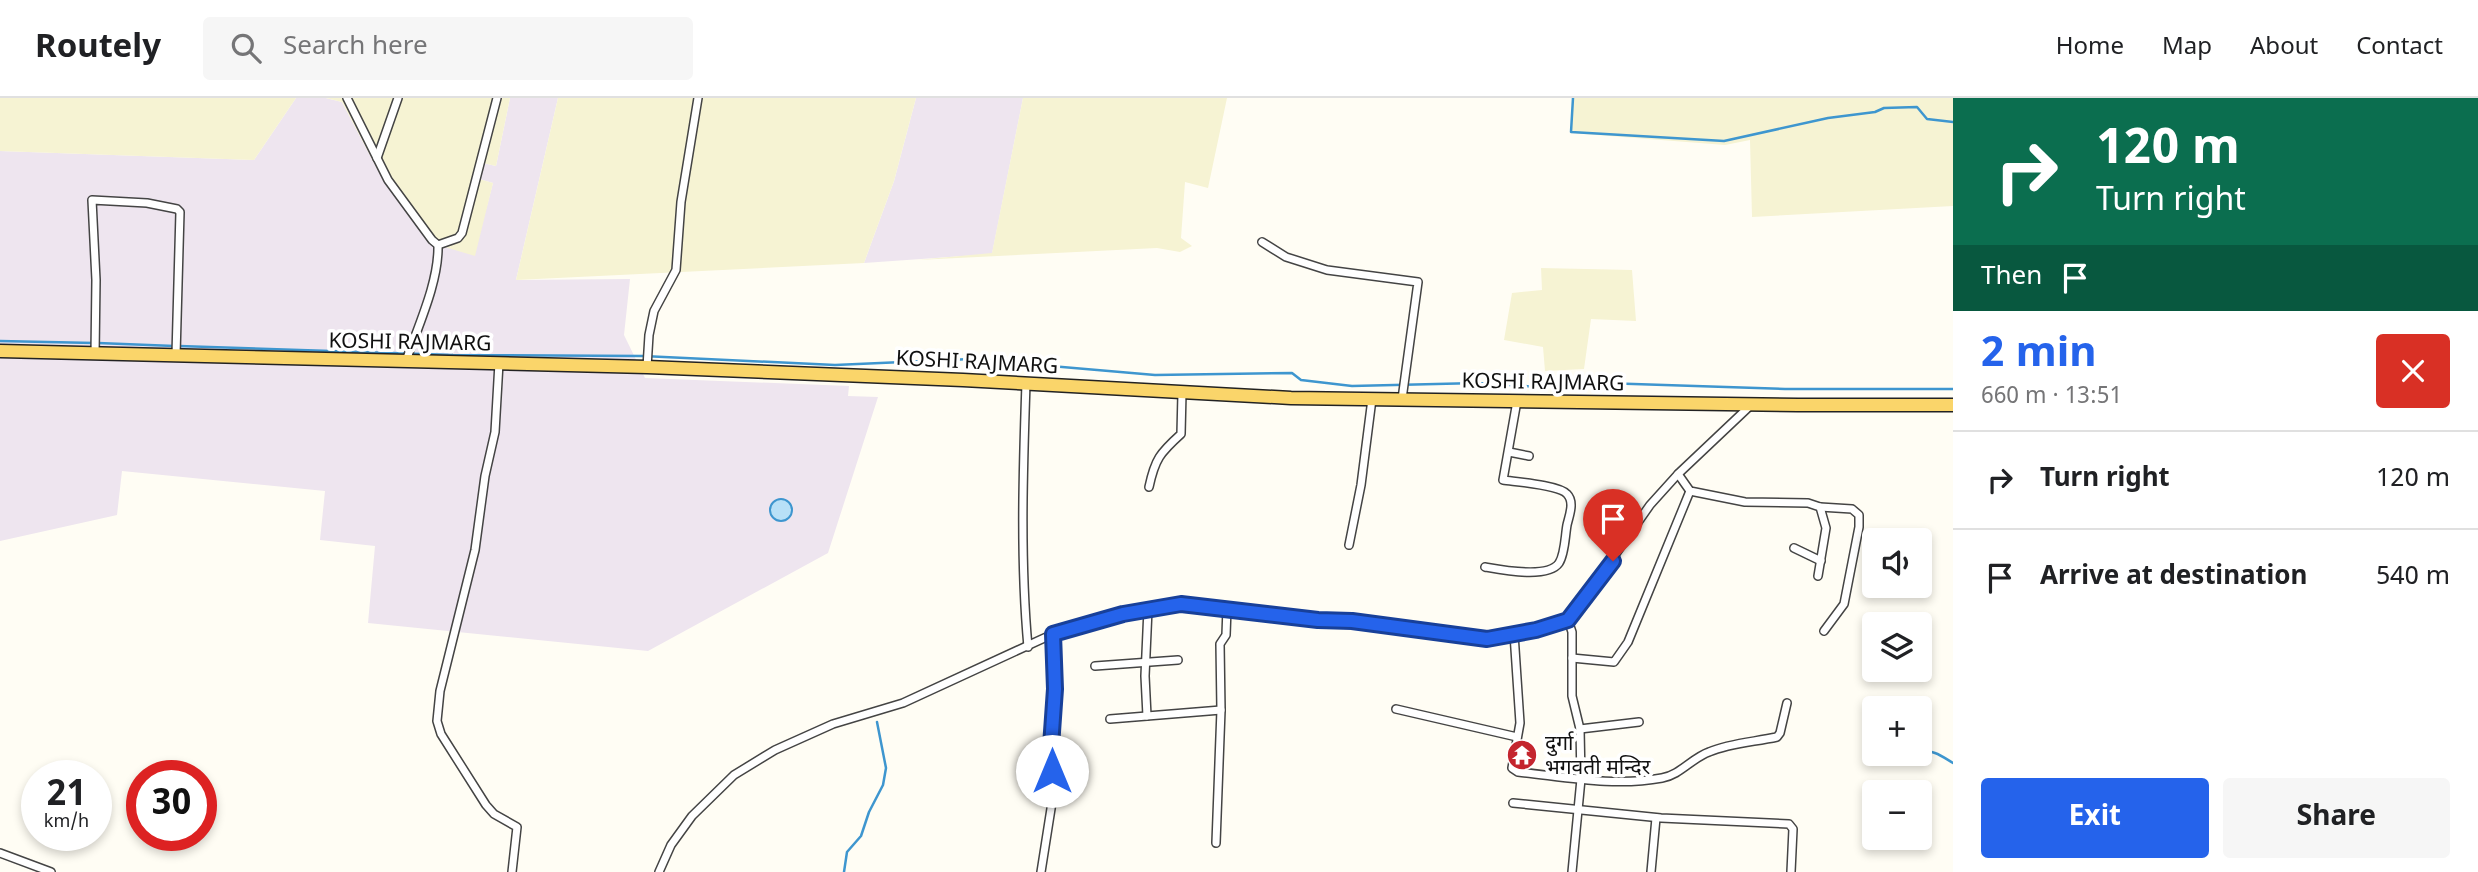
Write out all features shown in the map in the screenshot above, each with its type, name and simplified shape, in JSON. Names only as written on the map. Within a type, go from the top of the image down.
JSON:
[{"type":"main road","name":"KOSHI RAJMARG","points":[[0,351],[647,364],[1292,398],[1953,405]]},
{"type":"street","points":[[347,98],[388,180],[438,245],[439,260],[435,275],[406,361]]},
{"type":"street","points":[[377,159],[398,98]]},
{"type":"street","points":[[438,245],[458,238],[462,233],[497,98]]},
{"type":"street","points":[[647,364],[654,312],[676,270],[681,202],[698,98]]},
{"type":"street","points":[[96,354],[92,200],[147,203],[177,209],[180,212],[176,355]]},
{"type":"street","points":[[1262,242],[1286,257],[1327,270],[1418,282],[1402,399]]},
{"type":"street","points":[[499,363],[495,432],[485,476],[475,550],[440,691],[437,721],[441,734],[486,805],[494,814],[517,827],[512,872]]},
{"type":"street","points":[[1026,383],[1022,526],[1028,647]]},
{"type":"street","points":[[1149,487],[1154,464],[1166,447],[1181,434],[1182,393]]},
{"type":"street","points":[[1349,545],[1361,485],[1372,399]]},
{"type":"street","points":[[1485,567],[1542,572],[1553,569],[1560,561],[1571,500],[1558,488],[1503,480],[1517,400]]},
{"type":"street","points":[[659,872],[671,845],[692,816],[734,775],[775,750],[833,724],[903,703],[1053,634],[1148,609],[1181,604],[1318,620],[1352,621],[1487,639],[1568,620],[1650,505],[1678,474],[1753,404]]},
{"type":"street","points":[[1509,452],[1529,456]]},
{"type":"street","points":[[1678,474],[1690,491],[1745,502],[1808,503],[1820,507],[1853,509],[1859,515],[1844,604],[1824,631]]},
{"type":"street","points":[[1572,658],[1609,663],[1617,658],[1628,642],[1690,491]]},
{"type":"street","points":[[1818,576],[1826,528],[1820,507]]},
{"type":"street","points":[[1794,548],[1821,561]]},
{"type":"street","points":[[1216,843],[1221,710],[1220,644],[1226,635],[1227,608]]},
{"type":"street","points":[[1147,716],[1148,609]]},
{"type":"street","points":[[1568,620],[1572,632],[1572,696],[1580,729],[1581,779],[1573,872]]},
{"type":"street","points":[[1041,872],[1053,796],[1053,634]]},
{"type":"street","points":[[1514,634],[1520,723],[1512,768],[1515,771],[1614,783],[1664,778],[1707,752],[1760,738],[1777,737],[1787,703]]},
{"type":"street","points":[[1095,666],[1178,660]]},
{"type":"street","points":[[1395,709],[1517,737]]},
{"type":"street","points":[[1110,719],[1221,710]]},
{"type":"street","points":[[1580,729],[1639,722]]},
{"type":"street","points":[[1513,803],[1656,818],[1789,824],[1793,829],[1791,872]]},
{"type":"street","points":[[1651,872],[1656,818]]},
{"type":"street","points":[[0,853],[51,872]]},
{"type":"shaded area","points":[[0,98],[296,98],[254,160],[0,151]]},
{"type":"shaded area","points":[[296,98],[326,98],[342,102],[384,182],[474,255],[493,183],[479,179],[483,163],[496,166],[510,98],[558,98],[516,280],[630,279],[624,335],[645,378],[849,386],[848,396],[878,397],[828,553],[648,651],[368,623],[375,546],[320,540],[325,491],[122,471],[117,515],[0,541],[0,151],[254,160]]},
{"type":"shaded area","points":[[326,98],[510,98],[496,166],[483,163],[479,179],[493,183],[475,256],[438,245],[384,182],[342,102]]},
{"type":"shaded area","points":[[558,98],[916,98],[894,181],[864,263],[516,280]]},
{"type":"shaded area","points":[[916,98],[1023,98],[992,254],[864,263],[894,181]]},
{"type":"shaded area","points":[[1023,98],[1227,98],[1208,188],[1185,182],[1181,238],[1192,246],[1180,252],[1157,248],[917,260],[992,253]]},
{"type":"shaded area","points":[[1573,98],[1953,98],[1953,206],[1752,217],[1750,140],[1725,145],[1571,133]]},
{"type":"shaded area","points":[[1541,268],[1632,270],[1636,321],[1591,319],[1584,369],[1545,371],[1543,347],[1504,340],[1512,293],[1542,290]]},
{"type":"water","points":[[781,499],[789,502],[792,510],[789,518],[781,521],[773,518],[770,510],[773,502]]},
{"type":"waterway","points":[[1573,98],[1571,132],[1724,141],[1884,108],[1917,107],[1927,119],[1953,122]]},
{"type":"waterway","points":[[0,341],[94,343]]},
{"type":"waterway","points":[[98,343],[174,346]]},
{"type":"waterway","points":[[179,346],[453,355],[643,356],[835,365],[971,359],[1155,375],[1292,373],[1301,380],[1352,386],[1478,383],[1539,387],[1572,382],[1785,389],[1953,389]]},
{"type":"waterway","points":[[844,872],[847,852],[861,836],[869,812],[883,785],[886,768],[877,722]]},
{"type":"waterway","points":[[1932,752],[1953,763]]},
{"type":"place","name":"दुर्गा भगवती मन्दिर","points":[[1522,755]]},
{"type":"route","points":[[1052,771],[1055,689],[1053,634],[1123,614],[1181,604],[1318,620],[1352,621],[1487,639],[1536,630],[1568,620],[1613,561]]}]
